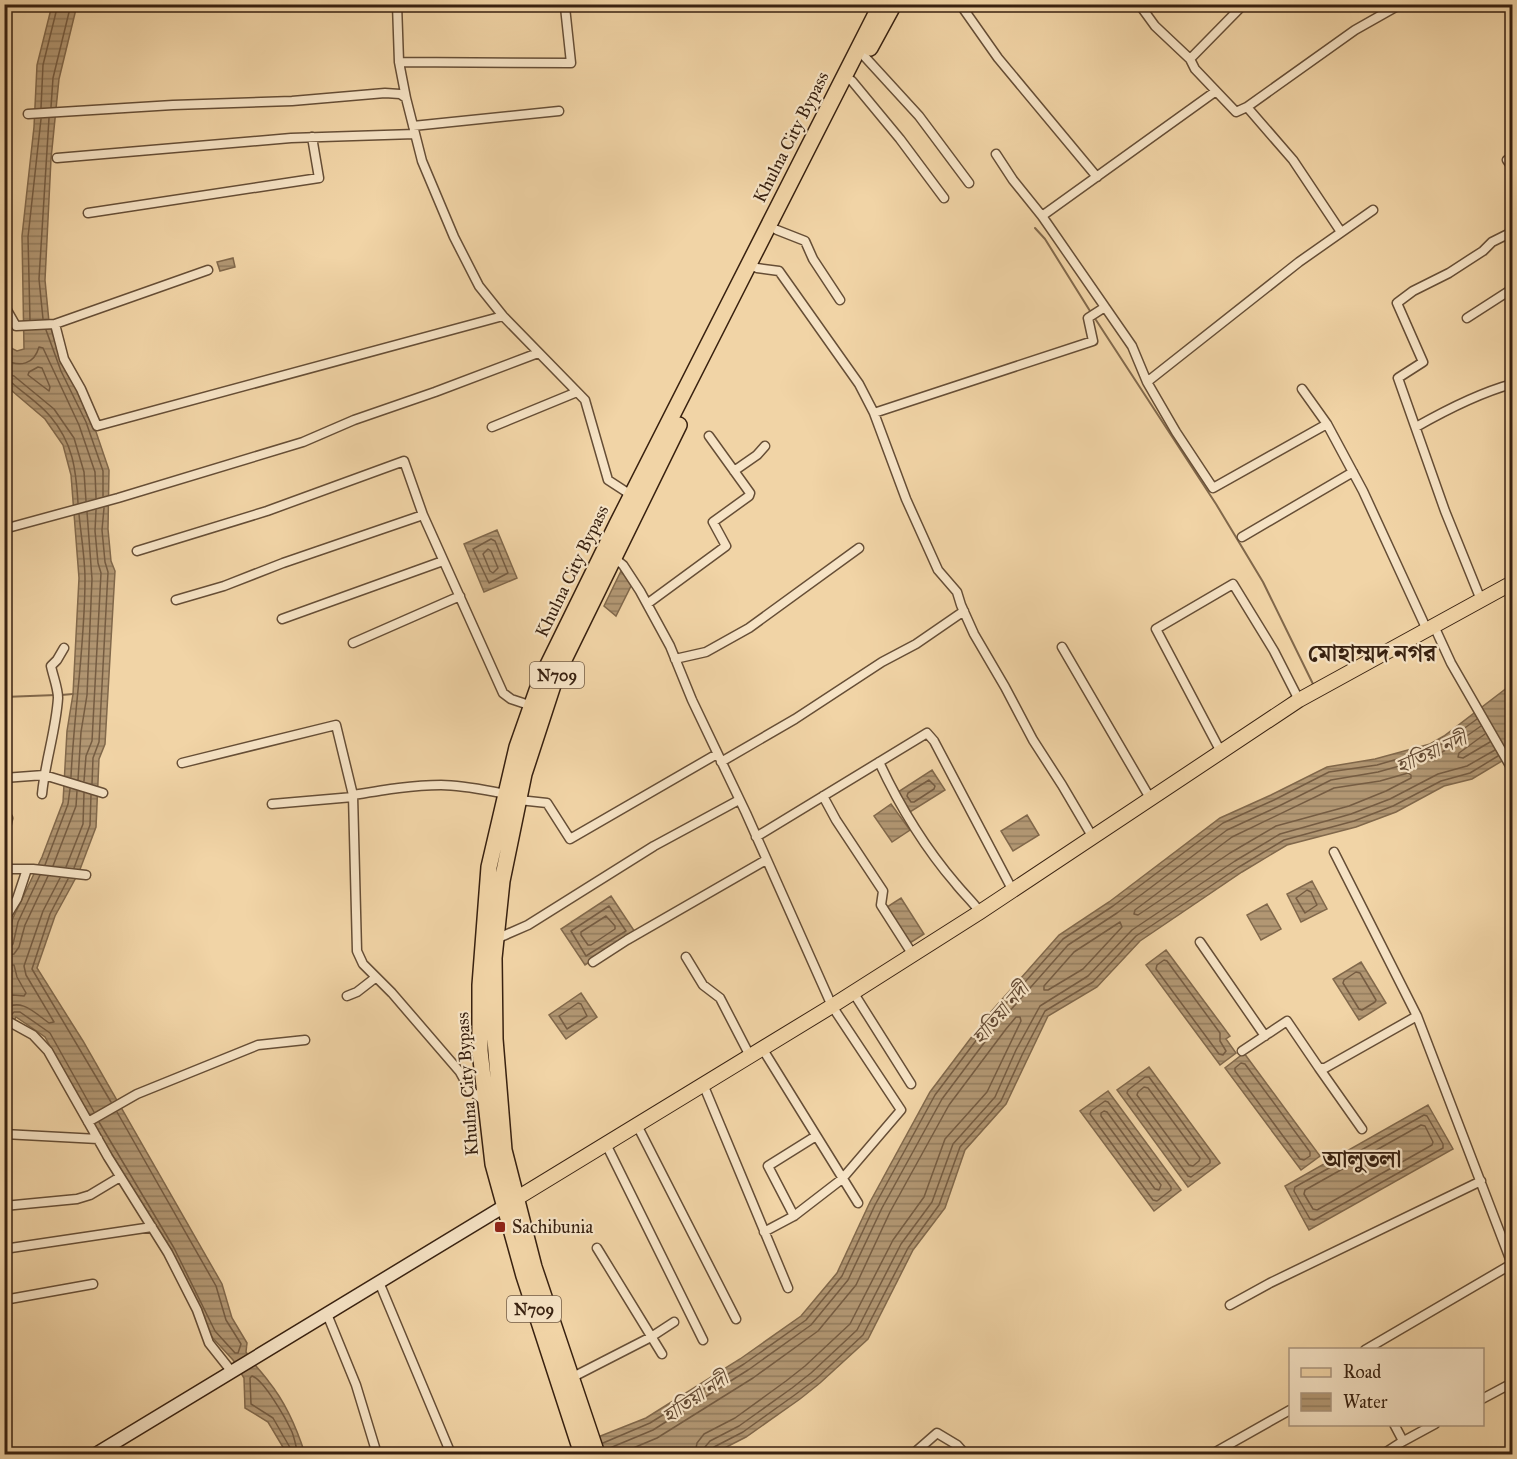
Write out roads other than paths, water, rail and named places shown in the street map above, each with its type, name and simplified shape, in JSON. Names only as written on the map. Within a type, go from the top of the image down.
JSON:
[{"type":"highway","name":"Khulna City Bypass","points":[[574,1408],[510,1202],[504,1150],[495,1039],[494,958],[517,747],[541,679],[566,626],[881,4]]},
{"type":"highway","name":"Khulna City Bypass","points":[[574,1408],[571,1378],[534,1267],[493,1164],[480,1051],[480,985],[489,867],[512,797],[525,774],[556,676],[757,268],[852,81],[894,4]]},
{"type":"highway","name":"N709","points":[[574,1408],[582,1455]]},
{"type":"highway","name":"N709","points":[[574,1408],[597,1455]]},
{"type":"main road","points":[[510,1202],[913,955],[1299,700],[1512,584]]},
{"type":"street","points":[[397,4],[399,62],[406,98],[422,161],[454,237],[480,286],[503,316],[585,400],[608,480],[631,495]]},
{"type":"street","points":[[399,62],[571,63],[565,7],[575,4]]},
{"type":"street","points":[[960,4],[998,58],[1097,177]]},
{"type":"street","points":[[1139,4],[1155,26],[1190,59],[1195,69],[1236,112],[1349,34],[1401,4]]},
{"type":"street","points":[[1190,59],[1244,4]]},
{"type":"street","points":[[865,57],[919,116],[969,183]]},
{"type":"street","points":[[852,81],[900,139],[944,198]]},
{"type":"street","points":[[1042,216],[1216,91]]},
{"type":"street","points":[[31,114],[173,105],[292,101],[385,93],[399,94],[406,98]]},
{"type":"street","points":[[1246,107],[1293,160],[1341,232]]},
{"type":"street","points":[[57,158],[414,130],[559,111]]},
{"type":"street","points":[[88,213],[319,178],[312,137]]},
{"type":"street","points":[[996,154],[1132,346],[1147,382],[1176,432],[1214,488],[1327,424]]},
{"type":"street","points":[[1147,382],[1299,262],[1373,210]]},
{"type":"street","points":[[777,230],[805,240],[813,259],[840,300]]},
{"type":"street","points":[[1481,600],[1445,511],[1398,378],[1424,362],[1397,303],[1413,291],[1449,273],[1483,251],[1492,242],[1512,232]]},
{"type":"street","points":[[757,268],[779,271],[859,384],[874,413],[906,499],[938,570],[957,592],[974,634],[1033,740],[1092,836]]},
{"type":"street","points":[[4,305],[16,326],[53,324],[208,270]]},
{"type":"street","points":[[1467,318],[1512,289]]},
{"type":"street","points":[[874,413],[1093,341],[1088,318],[1105,307]]},
{"type":"street","points":[[53,324],[64,359],[81,389],[97,426],[503,316]]},
{"type":"street","points":[[4,529],[117,498],[303,442],[354,420],[538,353]]},
{"type":"street","points":[[1416,427],[1438,414],[1512,384]]},
{"type":"street","points":[[1302,389],[1327,424],[1431,628],[1512,769]]},
{"type":"street","points":[[492,427],[577,392]]},
{"type":"street","points":[[647,604],[726,546],[713,522],[749,496],[750,493],[709,436]]},
{"type":"street","points":[[734,471],[757,455],[765,446]]},
{"type":"street","points":[[137,551],[267,511],[404,460],[423,515],[503,693],[511,699],[532,706]]},
{"type":"street","points":[[1242,537],[1353,472]]},
{"type":"street","points":[[176,600],[224,586],[283,563],[423,515]]},
{"type":"street","points":[[675,659],[706,652],[749,628],[859,548]]},
{"type":"street","points":[[613,557],[623,565],[647,604],[675,659],[832,1006],[901,1110],[842,1179],[794,1216],[764,1232]]},
{"type":"street","points":[[282,619],[443,561]]},
{"type":"street","points":[[1221,752],[1156,628],[1233,584],[1274,651],[1299,700]]},
{"type":"street","points":[[353,643],[460,596]]},
{"type":"street","points":[[272,804],[353,796],[403,787],[442,785],[469,787],[547,803],[570,839],[795,719],[882,662],[916,644],[964,611]]},
{"type":"street","points":[[1062,647],[1150,798]]},
{"type":"street","points":[[42,794],[51,751],[58,695],[51,666],[64,648]]},
{"type":"street","points":[[182,763],[336,725],[353,796],[357,951],[363,964],[392,993],[460,1072],[470,1090],[486,1103]]},
{"type":"street","points":[[756,837],[927,733],[934,741],[1013,891]]},
{"type":"street","points":[[879,762],[893,794],[925,842],[980,912]]},
{"type":"street","points":[[4,778],[44,776],[101,792]]},
{"type":"street","points":[[823,796],[836,820],[883,891],[881,905],[913,955]]},
{"type":"street","points":[[496,939],[528,925],[654,846],[739,800]]},
{"type":"street","points":[[4,818],[8,818],[4,837]]},
{"type":"street","points":[[1334,852],[1417,1016],[1512,1264],[1368,1348]]},
{"type":"street","points":[[593,962],[765,860]]},
{"type":"street","points":[[4,869],[30,869],[84,875]]},
{"type":"street","points":[[4,935],[6,917],[18,899],[30,869]]},
{"type":"street","points":[[1200,942],[1265,1036]]},
{"type":"street","points":[[686,957],[703,985],[720,998],[750,1056]]},
{"type":"street","points":[[347,996],[357,992],[375,978]]},
{"type":"street","points":[[853,992],[911,1084]]},
{"type":"street","points":[[1319,1068],[1325,1068],[1417,1016]]},
{"type":"street","points":[[4,1019],[33,1035],[48,1051],[120,1177],[152,1227],[197,1310],[209,1343],[234,1370]]},
{"type":"street","points":[[1242,1051],[1287,1021],[1362,1130]]},
{"type":"street","points":[[89,1122],[121,1102],[162,1083],[258,1045],[305,1040]]},
{"type":"street","points":[[762,1048],[858,1203]]},
{"type":"street","points":[[703,1084],[788,1288]]},
{"type":"street","points":[[637,1125],[736,1320]]},
{"type":"street","points":[[4,1134],[98,1139]]},
{"type":"street","points":[[794,1216],[768,1166],[816,1136]]},
{"type":"street","points":[[606,1144],[703,1340]]},
{"type":"street","points":[[4,1206],[77,1199],[90,1195],[120,1177]]},
{"type":"street","points":[[1230,1305],[1270,1282],[1482,1181]]},
{"type":"street","points":[[96,1455],[510,1202]]},
{"type":"street","points":[[4,1249],[152,1227]]},
{"type":"street","points":[[597,1248],[662,1354]]},
{"type":"street","points":[[379,1282],[451,1455]]},
{"type":"street","points":[[4,1300],[93,1284]]},
{"type":"street","points":[[327,1314],[356,1385],[377,1455]]},
{"type":"street","points":[[571,1378],[651,1337],[674,1322]]},
{"type":"street","points":[[1484,1398],[1512,1383]]},
{"type":"street","points":[[1212,1455],[1289,1411]]},
{"type":"street","points":[[1395,1426],[1403,1441]]},
{"type":"street","points":[[1383,1455],[1403,1441],[1433,1426]]},
{"type":"street","points":[[913,1455],[937,1433],[957,1445],[966,1455]]},
{"type":"water","points":[[52,5],[77,5],[59,79],[51,159],[45,280],[49,322],[56,344],[92,420],[109,470],[108,529],[111,561],[115,571],[105,744],[99,759],[96,827],[79,872],[55,916],[37,968],[83,1041],[222,1284],[232,1318],[247,1343],[246,1352],[286,1407],[305,1454],[287,1454],[268,1422],[245,1408],[244,1378],[233,1360],[210,1335],[169,1251],[77,1096],[45,1037],[16,1017],[5,1038],[5,954],[12,920],[42,857],[63,802],[67,731],[73,694],[79,578],[71,475],[63,445],[45,419],[5,385],[5,345],[17,351],[24,349],[22,236],[34,127],[37,65]]},
{"type":"water","points":[[233,258],[235,267],[220,271],[217,262]]},
{"type":"water","points":[[497,530],[517,578],[484,592],[464,544]]},
{"type":"water","points":[[621,571],[632,584],[616,616],[604,606]]},
{"type":"water","name":"হাতিয়া নদী","points":[[1512,684],[1512,755],[1472,779],[1444,786],[1396,812],[1356,827],[1287,845],[1242,872],[1140,941],[1097,987],[1048,1016],[1006,1104],[965,1150],[945,1208],[913,1250],[868,1339],[820,1383],[746,1437],[713,1454],[555,1454],[646,1418],[740,1359],[801,1316],[837,1273],[870,1202],[930,1092],[989,1014],[1059,935],[1109,902],[1220,818],[1327,767],[1375,759],[1430,744],[1444,736]]},
{"type":"water","points":[[932,770],[945,790],[910,812],[898,792]]},
{"type":"water","points":[[891,804],[910,830],[892,842],[874,816]]},
{"type":"water","points":[[1027,815],[1039,835],[1013,851],[1001,831]]},
{"type":"water","points":[[1312,881],[1327,909],[1301,922],[1287,894]]},
{"type":"water","points":[[611,896],[635,932],[585,965],[561,929]]},
{"type":"water","points":[[901,898],[924,934],[910,943],[887,907]]},
{"type":"water","points":[[1267,904],[1281,929],[1261,940],[1247,915]]},
{"type":"water","points":[[1166,950],[1230,1036],[1226,1039],[1236,1053],[1220,1065],[1146,965]]},
{"type":"water","points":[[1361,962],[1386,1003],[1359,1020],[1333,979]]},
{"type":"water","points":[[581,993],[597,1017],[566,1039],[549,1015]]},
{"type":"water","points":[[1244,1053],[1320,1156],[1301,1170],[1225,1068]]},
{"type":"water","points":[[1149,1067],[1220,1163],[1188,1187],[1117,1090]]},
{"type":"water","points":[[1108,1091],[1181,1190],[1154,1211],[1080,1111]]},
{"type":"water","points":[[1428,1105],[1453,1149],[1309,1230],[1285,1186]]},
{"type":"waterway","points":[[1035,228],[1045,239],[1090,311]]},
{"type":"waterway","points":[[1096,320],[1216,504],[1263,582],[1313,684]]},
{"type":"waterway","points":[[61,695],[73,694]]},
{"type":"waterway","points":[[4,697],[56,695]]},
{"type":"place","name":"Sachibunia","points":[[500,1227]]},
{"type":"district","name":"মোহাম্মদ নগর","points":[[1372,653]]},
{"type":"district","name":"আলুতলা","points":[[1362,1159]]}]
